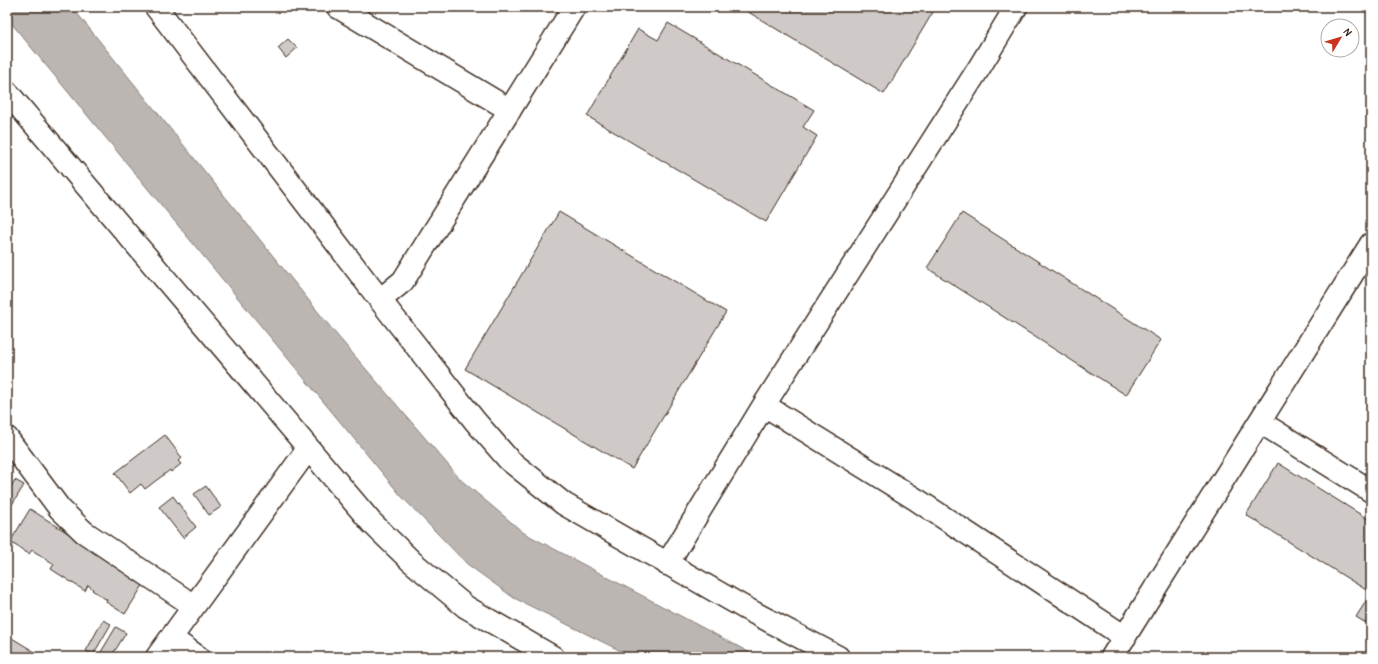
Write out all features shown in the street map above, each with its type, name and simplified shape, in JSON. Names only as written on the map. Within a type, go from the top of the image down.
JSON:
[{"type":"lane","points":[[156,7],[475,422],[509,460],[564,504],[745,608],[838,657]]},
{"type":"lane","points":[[338,7],[510,110]]},
{"type":"lane","points":[[380,300],[403,281],[574,7]]},
{"type":"lane","points":[[667,564],[764,405],[979,68],[1016,7]]},
{"type":"lane","points":[[8,96],[371,522],[411,561],[466,606],[553,657]]},
{"type":"lane","points":[[1112,657],[1371,244]]},
{"type":"lane","points":[[764,405],[916,500],[1125,637]]},
{"type":"lane","points":[[1260,422],[1371,491]]},
{"type":"lane","points":[[7,438],[60,509],[84,532],[194,606]]},
{"type":"lane","points":[[157,657],[308,449]]},
{"type":"lane","points":[[171,638],[198,657]]},
{"type":"shaded area","points":[[7,7],[72,7],[336,334],[461,480],[524,533],[758,657],[633,657],[514,598],[467,564],[402,497],[7,18]]},
{"type":"building","points":[[740,7],[936,7],[884,94]]},
{"type":"building","points":[[668,23],[814,110],[803,127],[817,136],[766,222],[587,116],[638,29],[658,40]]},
{"type":"building","points":[[288,39],[297,48],[286,58],[278,48]]},
{"type":"building","points":[[559,212],[726,312],[632,469],[465,369]]},
{"type":"building","points":[[962,213],[1161,340],[1126,395],[927,268]]},
{"type":"building","points":[[165,435],[182,458],[178,461],[181,464],[171,472],[170,470],[145,489],[141,484],[130,493],[115,473]]},
{"type":"building","points":[[1278,463],[1371,521],[1371,593],[1246,515]]},
{"type":"building","points":[[15,480],[24,485],[7,513],[7,493]]},
{"type":"building","points":[[206,486],[221,507],[209,515],[194,494]]},
{"type":"building","points":[[173,496],[196,527],[183,538],[159,507]]},
{"type":"building","points":[[30,509],[145,582],[125,614],[106,602],[107,600],[92,590],[93,589],[88,585],[85,591],[51,569],[54,564],[32,550],[29,554],[10,542]]},
{"type":"building","points":[[1371,593],[1371,626],[1356,617]]},
{"type":"building","points":[[103,620],[111,624],[93,655],[86,651]]},
{"type":"building","points":[[116,627],[126,633],[111,657],[98,657]]},
{"type":"building","points":[[7,635],[43,657],[7,657]]}]
